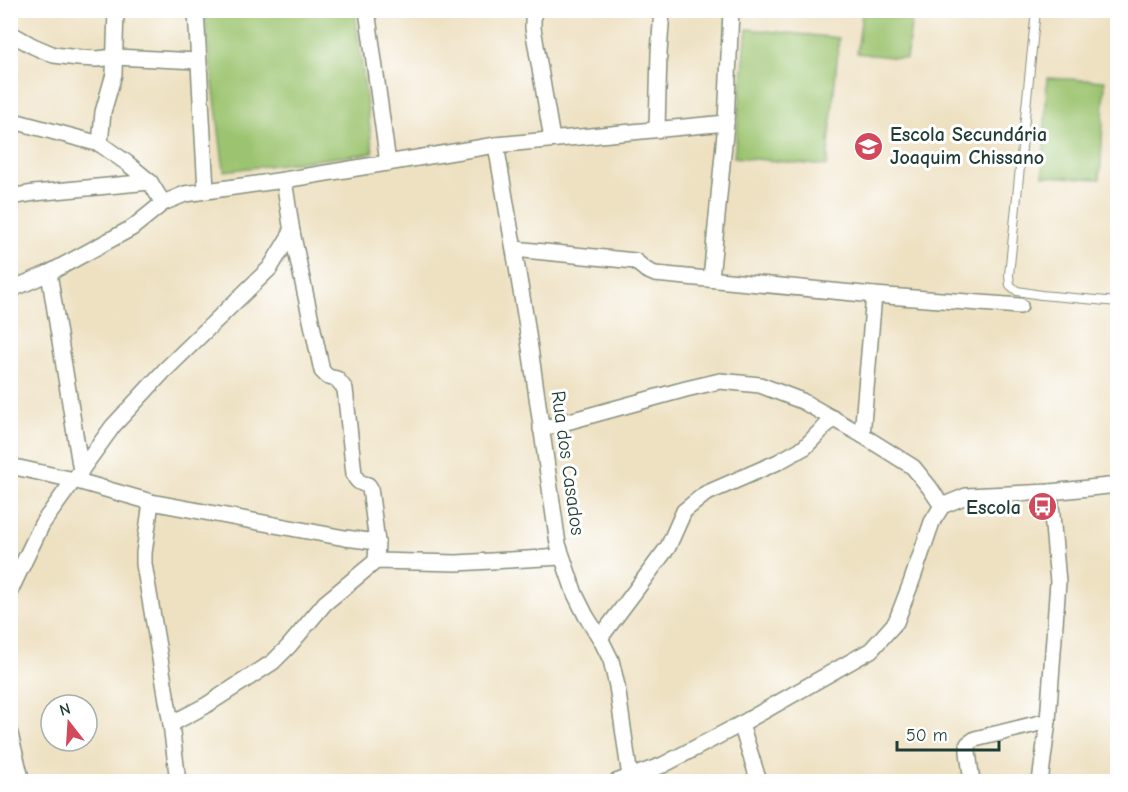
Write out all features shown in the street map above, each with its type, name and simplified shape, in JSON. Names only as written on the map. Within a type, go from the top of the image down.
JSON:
[{"type":"street","points":[[100,144],[103,112],[114,74],[116,10]]},
{"type":"street","points":[[196,10],[206,190]]},
{"type":"street","points":[[367,10],[388,163]]},
{"type":"street","points":[[534,10],[533,28],[552,139]]},
{"type":"street","points":[[657,129],[662,10]]},
{"type":"street","points":[[711,279],[726,123],[731,10]]},
{"type":"street","points":[[10,33],[54,55],[97,59],[115,57],[198,61]]},
{"type":"street","points":[[10,120],[100,144],[150,182],[163,203]]},
{"type":"street","points":[[10,290],[49,273],[132,228],[163,203],[185,194],[496,145],[726,123]]},
{"type":"street","name":"Rua dos Casados","points":[[496,145],[526,320],[558,544],[575,594],[611,660],[617,686],[623,779]]},
{"type":"street","points":[[284,180],[292,232],[322,371],[327,377],[337,379],[345,390],[354,474],[359,483],[368,485],[370,488],[377,542],[376,561]]},
{"type":"street","points":[[10,197],[150,182]]},
{"type":"street","points":[[10,591],[42,525],[113,426],[164,371],[270,268],[292,232]]},
{"type":"street","points":[[514,249],[635,261],[655,274],[1020,306]]},
{"type":"street","points":[[49,273],[77,476]]},
{"type":"street","points":[[862,435],[874,295]]},
{"type":"street","points":[[541,429],[686,388],[720,381],[760,385],[802,401],[913,467],[942,506]]},
{"type":"street","points":[[600,638],[668,547],[684,511],[705,494],[778,462],[805,447],[833,418]]},
{"type":"street","points":[[10,466],[77,476],[151,502],[377,542]]},
{"type":"street","points":[[623,779],[663,765],[741,724],[871,650],[896,622],[932,522],[942,506],[966,496],[1050,492],[1118,485]]},
{"type":"street","points":[[1040,782],[1048,721],[1058,582],[1050,492]]},
{"type":"street","points":[[151,502],[144,564],[171,724],[178,782]]},
{"type":"street","points":[[171,724],[215,700],[273,662],[325,603],[376,561],[457,563],[561,557]]},
{"type":"street","points":[[972,782],[968,744],[975,739],[1048,721]]},
{"type":"street","points":[[741,724],[759,782]]},
{"type":"street","points":[[10,734],[22,782]]},
{"type":"lane","points":[[1036,10],[1009,274],[1010,285],[1017,291],[1041,295],[1118,302]]},
{"type":"green space","points":[[204,11],[355,11],[373,153],[224,171]]},
{"type":"green space","points":[[862,13],[912,19],[906,59],[857,53]]},
{"type":"green space","points":[[747,29],[839,38],[827,166],[734,157]]},
{"type":"green space","points":[[1047,78],[1105,81],[1100,179],[1043,176]]},
{"type":"place","name":"Escola Secundária Joaquim Chissano","points":[[869,146]]},
{"type":"place","name":"Escola","points":[[1042,507]]}]
